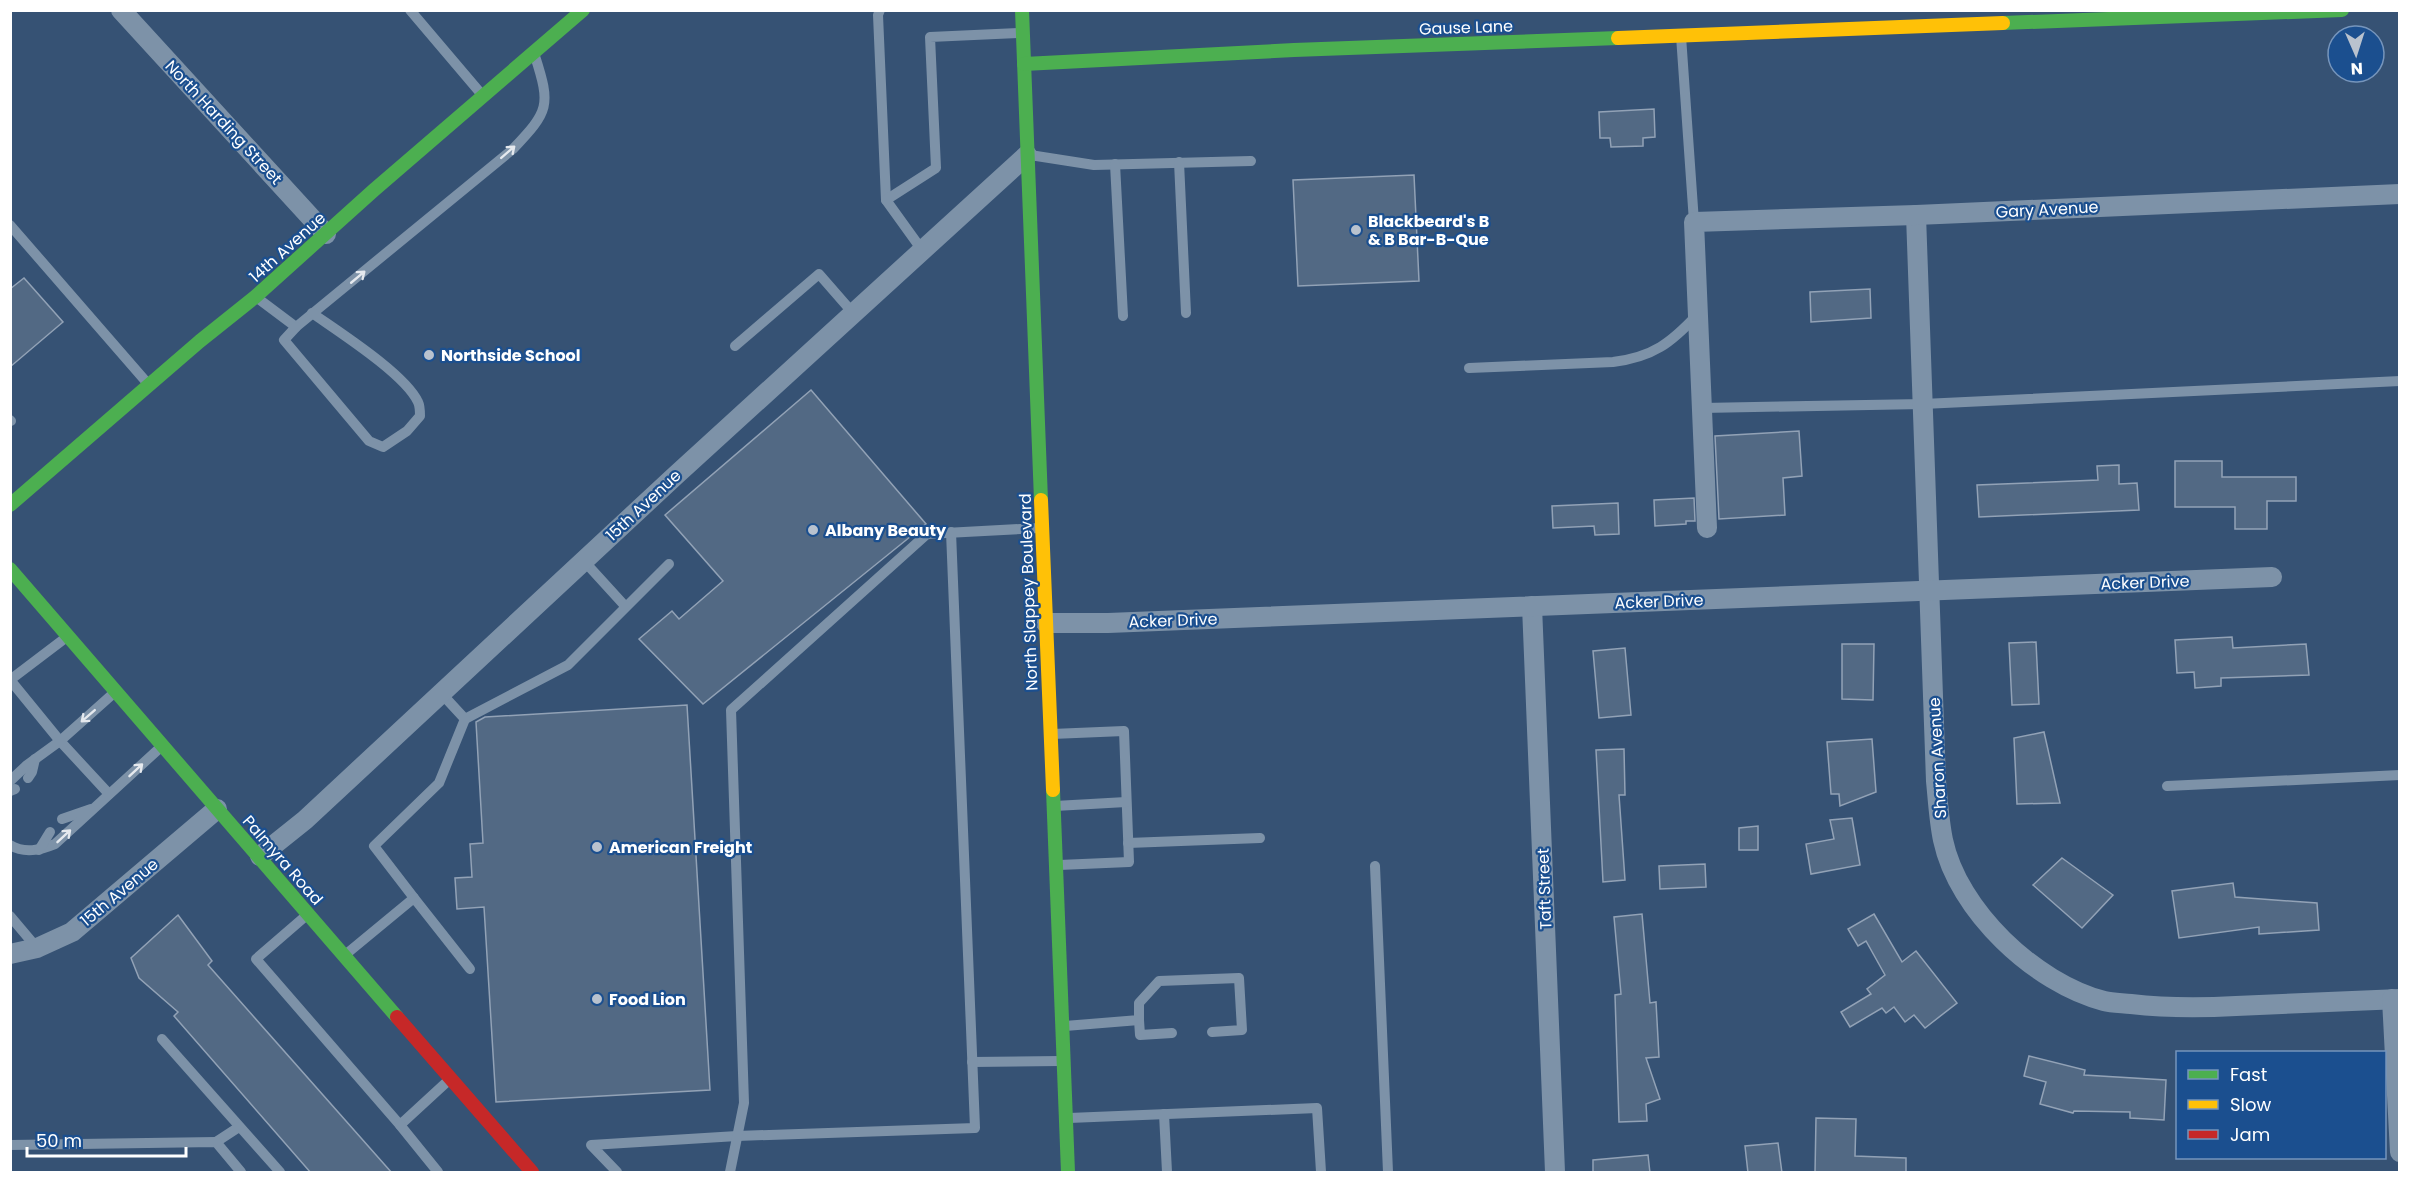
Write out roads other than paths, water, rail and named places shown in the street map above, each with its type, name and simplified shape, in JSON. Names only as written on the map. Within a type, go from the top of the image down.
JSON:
[{"type":"street","name":"North Harding Street","points":[[121,10],[326,234]]},
{"type":"street","name":"14th Avenue","points":[[10,505],[200,340],[255,297],[583,10]]},
{"type":"street","name":"North Slappey Boulevard","points":[[1022,10],[1068,1173]]},
{"type":"street","name":"Gause Lane","points":[[1024,64],[1294,50],[2342,10]]},
{"type":"street","name":"15th Avenue","points":[[260,856],[304,820],[853,313],[1028,155]]},
{"type":"street","name":"Gary Avenue","points":[[1694,222],[1916,215],[2400,194]]},
{"type":"street","name":"Sharon Avenue","points":[[1916,215],[1936,781],[1943,841],[1956,874],[1971,901],[1995,932],[2042,972],[2074,990],[2105,1001],[2190,1009],[2396,999]]},
{"type":"street","points":[[1694,222],[1707,528]]},
{"type":"street","name":"Palmyra Road","points":[[10,569],[532,1173]]},
{"type":"street","name":"Acker Drive","points":[[1046,623],[1108,623],[2272,577]]},
{"type":"street","name":"Taft Street","points":[[1532,606],[1555,1173]]},
{"type":"street","name":"15th Avenue","points":[[10,954],[38,948],[72,932],[217,809]]},
{"type":"street","points":[[2396,999],[2400,1152]]},
{"type":"lane","points":[[410,10],[483,96]]},
{"type":"lane","points":[[880,10],[878,15],[886,200],[922,250]]},
{"type":"lane","points":[[886,200],[936,168],[930,38],[1023,33]]},
{"type":"lane","points":[[1681,36],[1694,222]]},
{"type":"lane","points":[[312,313],[369,353],[405,384],[419,403],[420,416],[407,431],[383,447],[369,441],[284,340],[312,313],[513,149],[538,122],[547,100],[534,52]]},
{"type":"lane","points":[[1028,155],[1094,165],[1251,161]]},
{"type":"lane","points":[[1179,162],[1186,313]]},
{"type":"lane","points":[[1115,164],[1123,316]]},
{"type":"lane","points":[[10,225],[149,385]]},
{"type":"lane","points":[[735,346],[819,274],[853,313]]},
{"type":"lane","points":[[255,297],[296,327]]},
{"type":"lane","points":[[1469,368],[1636,359],[1665,344],[1681,332],[1698,314]]},
{"type":"lane","points":[[1702,408],[1923,404],[2400,381]]},
{"type":"lane","points":[[729,1173],[744,1103],[731,710],[927,534],[1042,528]]},
{"type":"lane","points":[[617,1173],[591,1145],[737,1136],[975,1128],[951,532]]},
{"type":"lane","points":[[584,561],[625,606]]},
{"type":"lane","points":[[470,969],[374,846],[439,783],[465,719],[568,665],[669,564]]},
{"type":"lane","points":[[68,636],[11,681],[60,741],[109,794]]},
{"type":"lane","points":[[12,787],[35,759],[60,741],[116,692]]},
{"type":"lane","points":[[441,693],[465,719]]},
{"type":"lane","points":[[1050,734],[1124,731],[1129,862],[1055,865]]},
{"type":"lane","points":[[10,845],[18,850],[38,850],[55,844],[162,746]]},
{"type":"lane","points":[[28,778],[33,772],[35,759]]},
{"type":"lane","points":[[2167,786],[2400,775]]},
{"type":"lane","points":[[1053,806],[1126,802]]},
{"type":"lane","points":[[62,819],[94,808]]},
{"type":"lane","points":[[38,850],[50,832]]},
{"type":"lane","points":[[1128,843],[1260,838]]},
{"type":"lane","points":[[1375,866],[1388,1173]]},
{"type":"lane","points":[[345,955],[414,898]]},
{"type":"lane","points":[[309,914],[256,959],[400,1125],[438,1173]]},
{"type":"lane","points":[[10,916],[38,948]]},
{"type":"lane","points":[[1172,1033],[1140,1035],[1139,1002],[1159,981],[1239,978],[1242,1030],[1212,1032]]},
{"type":"lane","points":[[1061,1026],[1139,1020]]},
{"type":"lane","points":[[162,1039],[280,1173]]},
{"type":"lane","points":[[972,1062],[1063,1061]]},
{"type":"lane","points":[[400,1125],[450,1079]]},
{"type":"lane","points":[[1066,1118],[1317,1108],[1322,1173]]},
{"type":"lane","points":[[1164,1114],[1167,1173]]},
{"type":"lane","points":[[10,1145],[216,1142],[239,1127]]},
{"type":"lane","points":[[216,1142],[241,1173]]},
{"type":"place","name":"Blackbeard's B & B Bar-B-Que","points":[[1356,230]]},
{"type":"place","name":"Northside School","points":[[429,355]]},
{"type":"place","name":"Albany Beauty","points":[[813,530]]},
{"type":"place","name":"American Freight","points":[[597,847]]},
{"type":"place","name":"Food Lion","points":[[597,999]]}]
